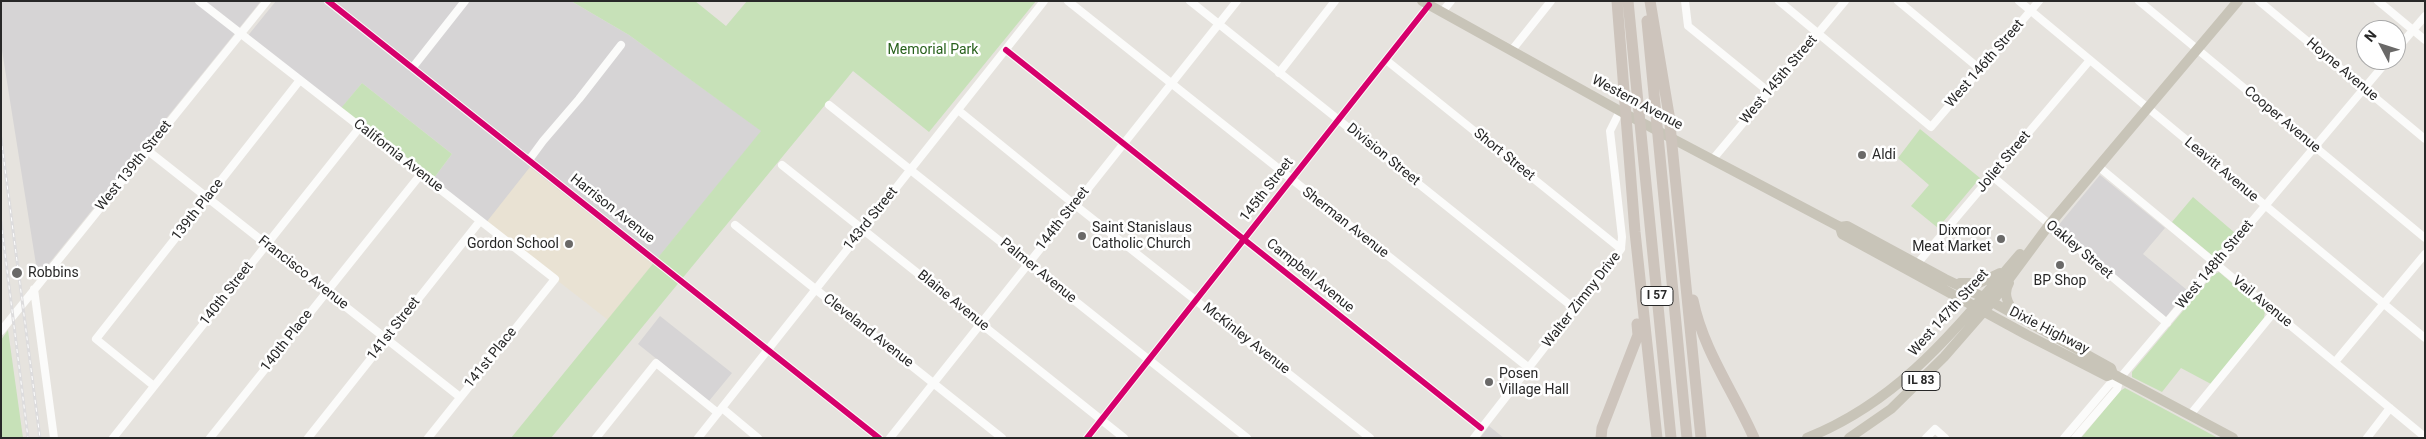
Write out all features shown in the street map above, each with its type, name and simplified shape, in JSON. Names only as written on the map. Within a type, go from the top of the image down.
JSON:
[{"type":"highway","points":[[1617,1],[1635,232],[1657,438]]},
{"type":"highway","name":"I 57","points":[[1628,1],[1671,438]]},
{"type":"highway","name":"I 57","points":[[1645,1],[1687,438]]},
{"type":"highway","points":[[1650,1],[1669,115],[1701,438]]},
{"type":"highway","points":[[1601,438],[1602,428],[1638,335],[1632,244],[1635,232]]},
{"type":"highway","points":[[1686,274],[1703,335],[1754,438]]},
{"type":"highway","points":[[1748,425],[1766,438]]},
{"type":"main road","name":"West 147th Street","points":[[1849,438],[1891,409],[1908,393],[1988,299],[2041,231],[2049,225],[2099,167],[2238,1]]},
{"type":"main road","name":"Western Avenue","points":[[1426,3],[1620,111],[1840,227],[1847,226],[1945,279],[1988,299]]},
{"type":"main road","name":"Western Avenue","points":[[1840,227],[1842,234],[1979,309]]},
{"type":"main road","points":[[1945,279],[1960,283],[1979,283],[2014,267]]},
{"type":"main road","points":[[2014,267],[2006,287],[2006,296],[2008,304],[2020,318]]},
{"type":"main road","name":"Dixie Highway","points":[[1988,299],[2111,368],[2117,376],[2233,438]]},
{"type":"main road","name":"West 147th Street","points":[[1807,438],[1833,427],[1892,390],[1979,309]]},
{"type":"main road","name":"Dixie Highway","points":[[1979,309],[2107,376],[2117,376]]},
{"type":"street","name":"California Avenue","points":[[199,1],[555,279]]},
{"type":"street","name":"West 139th Street","points":[[2,328],[267,1]]},
{"type":"street","name":"Harrison Avenue","points":[[328,1],[768,348],[878,438]]},
{"type":"street","points":[[413,67],[465,1]]},
{"type":"street","name":"143rd Street","points":[[698,438],[1044,1]]},
{"type":"street","name":"Sherman Avenue","points":[[1068,1],[1290,180],[1529,368]]},
{"type":"street","name":"Division Street","points":[[1190,1],[1575,309]]},
{"type":"street","name":"144th Street","points":[[890,438],[1237,1]]},
{"type":"street","points":[[1279,73],[1335,1]]},
{"type":"street","points":[[1442,12],[1451,1]]},
{"type":"street","points":[[1512,50],[1551,1]]},
{"type":"street","points":[[1686,1],[1688,26],[1769,92]]},
{"type":"street","points":[[1778,1],[1818,34]]},
{"type":"street","name":"West 145th Street","points":[[1713,159],[1845,1]]},
{"type":"street","points":[[1898,1],[1981,70]]},
{"type":"street","name":"Leavitt Avenue","points":[[2019,1],[2425,338]]},
{"type":"street","name":"West 146th Street","points":[[1818,34],[1931,128],[2039,1]]},
{"type":"street","name":"Cooper Avenue","points":[[2138,1],[2425,238]]},
{"type":"street","name":"Hoyne Avenue","points":[[2259,1],[2425,139]]},
{"type":"street","points":[[2378,1],[2425,40]]},
{"type":"street","name":"145th Street","points":[[1086,438],[1386,60],[1426,3]]},
{"type":"street","points":[[2406,38],[2425,16]]},
{"type":"street","points":[[530,160],[543,141],[621,45]]},
{"type":"street","name":"Campbell Avenue","points":[[1006,50],[1481,428]]},
{"type":"street","name":"Short Street","points":[[1386,60],[1621,249]]},
{"type":"street","name":"Joliet Street","points":[[1917,264],[2090,60]]},
{"type":"street","name":"West 148th Street","points":[[2064,438],[2117,376],[2167,323],[2379,70]]},
{"type":"street","name":"139th Place","points":[[154,386],[96,339],[300,80]]},
{"type":"street","name":"Palmer Avenue","points":[[829,106],[1246,438]]},
{"type":"street","name":"McKinley Avenue","points":[[958,110],[1370,438]]},
{"type":"street","name":"Walter Zimny Drive","points":[[1474,438],[1621,249],[1622,237],[1610,131],[1620,111]]},
{"type":"street","name":"140th Street","points":[[113,438],[360,127]]},
{"type":"street","name":"Francisco Avenue","points":[[146,150],[460,397]]},
{"type":"street","name":"Blaine Avenue","points":[[782,165],[1124,438]]},
{"type":"street","name":"Vail Avenue","points":[[2099,167],[2425,437]]},
{"type":"street","name":"140th Place","points":[[210,438],[421,174]]},
{"type":"street","name":"Oakley Street","points":[[1992,176],[2167,323]]},
{"type":"street","name":"141st Street","points":[[308,438],[480,221]]},
{"type":"street","name":"Cleveland Avenue","points":[[734,225],[1002,438]]},
{"type":"street","points":[[2335,362],[2425,254]]},
{"type":"street","name":"141st Place","points":[[428,438],[555,279]]},
{"type":"street","points":[[34,289],[54,438]]},
{"type":"street","points":[[2190,415],[2274,312]]},
{"type":"street","points":[[596,438],[656,363],[758,438]]},
{"type":"street","name":"West 148th Street","points":[[2075,438],[2117,389],[2117,376]]},
{"type":"street","points":[[2366,438],[2390,408]]},
{"type":"street","points":[[1926,438],[1935,429],[1945,438]]},
{"type":"shaded area","points":[[1,1],[261,1],[38,277],[1,44]]},
{"type":"shaded area","points":[[276,1],[571,1],[629,35],[762,131],[653,264],[485,224],[431,182],[452,154],[362,83],[339,111],[246,38]]},
{"type":"shaded area","name":"Gordon School","points":[[530,167],[653,264],[608,320],[485,224]]},
{"type":"shaded area","points":[[2100,175],[2165,228],[2143,254],[2187,290],[2166,317],[2057,227]]},
{"type":"shaded area","points":[[660,316],[732,373],[709,401],[638,344]]},
{"type":"shaded area","points":[[1489,426],[1504,438],[1480,438]]},
{"type":"green space","name":"Memorial Park","points":[[571,1],[695,1],[726,26],[747,1],[1036,1],[929,132],[853,71],[551,438],[511,438],[761,131],[629,35]]},
{"type":"green space","points":[[362,83],[452,154],[434,178],[341,108]]},
{"type":"green space","points":[[1920,129],[1980,178],[1938,228],[1911,206],[1929,185],[1898,158]]},
{"type":"green space","points":[[2193,197],[2235,233],[2214,257],[2172,222]]},
{"type":"green space","points":[[2219,272],[2265,311],[2264,318],[2211,384],[2181,368],[2162,392],[2132,377],[2132,372],[2213,275]]},
{"type":"green space","points":[[8,330],[23,438],[1,438],[1,340]]},
{"type":"green space","points":[[2125,388],[2218,438],[2081,438],[2120,391]]},
{"type":"railway","points":[[1,138],[40,438]]},
{"type":"railway","points":[[1,222],[28,438]]},
{"type":"cycle path","points":[[328,1],[879,438]]},
{"type":"cycle path","points":[[1087,438],[1429,5]]},
{"type":"cycle path","points":[[1006,50],[1481,428]]},
{"type":"place","name":"Aldi","points":[[1862,155]]},
{"type":"place","name":"Saint Stanislaus Catholic Church","points":[[1082,236]]},
{"type":"place","name":"Dixmoor Meat Market","points":[[2001,239]]},
{"type":"place","name":"Gordon School","points":[[569,244]]},
{"type":"place","name":"BP Shop","points":[[2060,265]]},
{"type":"place","name":"Robbins","points":[[17,273]]},
{"type":"place","name":"Posen Village Hall","points":[[1489,382]]}]
